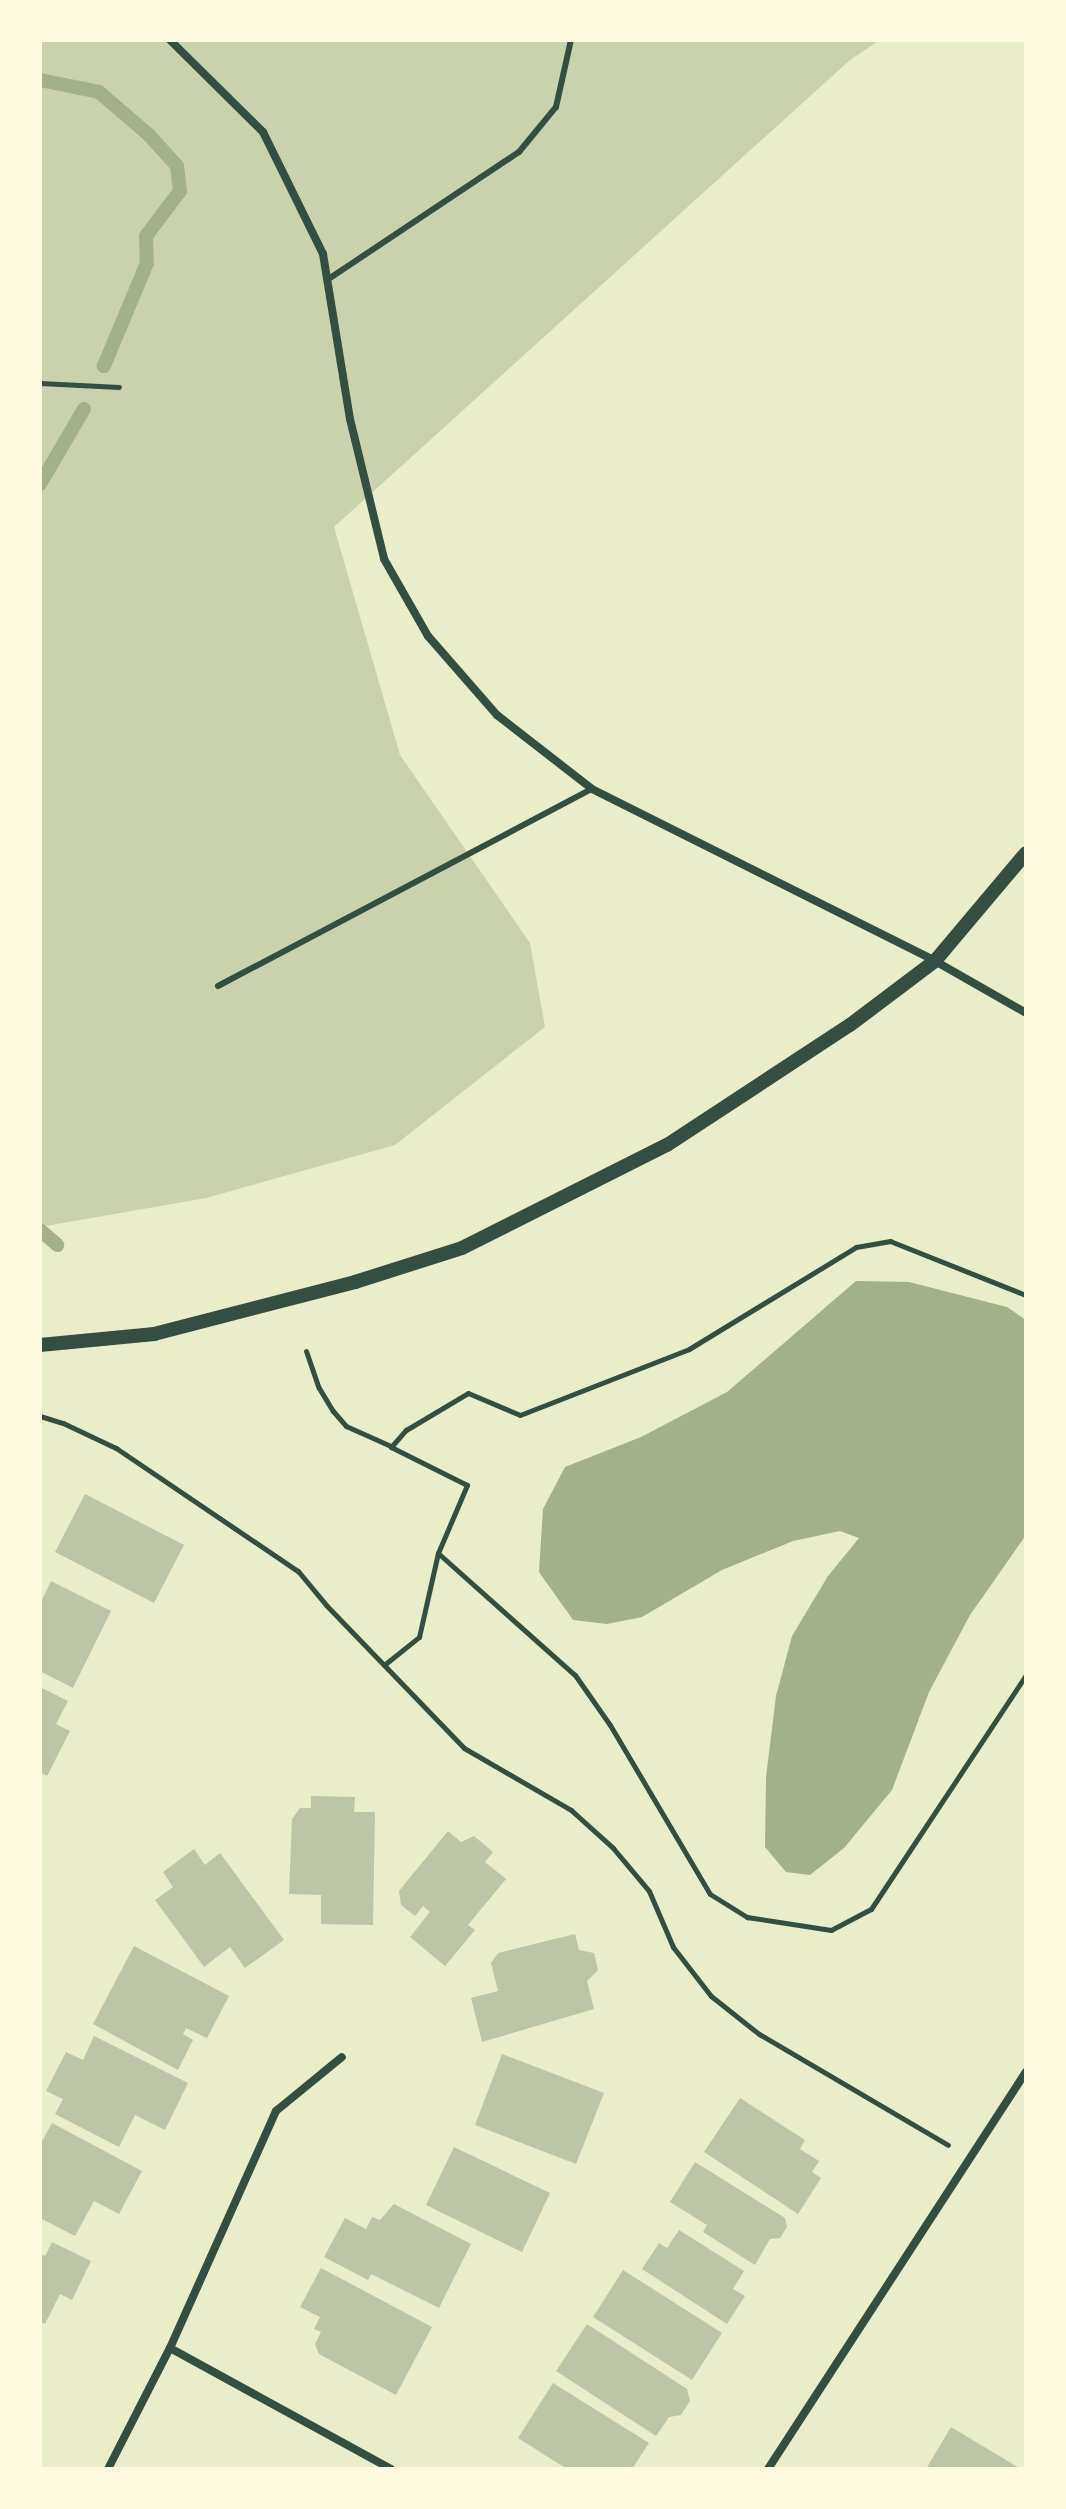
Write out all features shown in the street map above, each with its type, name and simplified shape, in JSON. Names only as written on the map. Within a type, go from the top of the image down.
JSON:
[{"type":"street","points":[[170,40],[263,132],[323,254],[350,419],[384,559],[428,636],[497,715],[592,789],[935,961],[1026,1013]]},
{"type":"street","points":[[40,1345],[154,1334],[355,1282],[462,1248],[667,1145],[850,1025],[935,961],[1026,853]]},
{"type":"street","points":[[108,2469],[170,2348],[276,2111],[342,2057]]},
{"type":"street","points":[[768,2469],[1026,2071]]},
{"type":"street","points":[[170,2348],[391,2469]]},
{"type":"lane","points":[[327,280],[519,152],[556,107],[571,40]]},
{"type":"lane","points":[[218,986],[592,789]]},
{"type":"path","points":[[40,383],[119,387]]},
{"type":"path","points":[[391,1447],[406,1430],[468,1393],[520,1415],[689,1349],[856,1247],[890,1241],[1026,1295]]},
{"type":"path","points":[[306,1351],[319,1388],[346,1426],[467,1485],[438,1553],[419,1637],[384,1665]]},
{"type":"path","points":[[40,1416],[63,1423],[116,1448],[270,1549],[298,1571],[464,1748],[571,1810],[613,1848],[649,1891],[673,1947],[711,1996],[759,2034],[969,2158]]},
{"type":"path","points":[[438,1553],[575,1675],[610,1725],[710,1894],[747,1917],[831,1930],[871,1909],[1026,1675]]},
{"type":"shaded area","points":[[40,40],[880,40],[850,60],[334,527],[400,755],[530,943],[545,1027],[395,1145],[206,1198],[40,1227]]},
{"type":"shaded area","points":[[856,1281],[909,1282],[1007,1307],[1026,1320],[1026,1535],[970,1615],[929,1692],[892,1790],[844,1848],[810,1875],[786,1872],[765,1847],[766,1777],[776,1696],[792,1636],[828,1576],[859,1538],[840,1531],[793,1541],[722,1570],[642,1617],[607,1624],[573,1620],[539,1572],[543,1509],[565,1467],[641,1437],[727,1392]]},
{"type":"building","points":[[85,1494],[184,1545],[154,1603],[55,1552]]},
{"type":"building","points":[[51,1581],[111,1611],[73,1688],[40,1671],[40,1604]]},
{"type":"building","points":[[40,1687],[68,1701],[56,1724],[70,1731],[47,1776],[40,1772]]},
{"type":"building","points":[[311,1796],[355,1797],[354,1812],[375,1812],[373,1925],[321,1924],[321,1895],[289,1894],[292,1819],[300,1808],[311,1808]]},
{"type":"building","points":[[448,1831],[461,1842],[474,1836],[493,1852],[485,1862],[506,1879],[468,1925],[475,1930],[445,1966],[410,1937],[430,1912],[423,1906],[415,1916],[401,1905],[399,1891]]},
{"type":"building","points":[[194,1849],[205,1865],[220,1853],[284,1940],[245,1968],[230,1947],[204,1967],[155,1900],[173,1887],[163,1872]]},
{"type":"building","points":[[575,1934],[579,1950],[594,1953],[598,1970],[587,1981],[594,2009],[482,2042],[471,1998],[498,1991],[491,1963],[498,1953]]},
{"type":"building","points":[[134,1946],[229,1996],[207,2038],[186,2028],[183,2034],[193,2040],[178,2070],[93,2024]]},
{"type":"building","points":[[94,2036],[188,2083],[165,2130],[135,2115],[119,2147],[55,2114],[63,2099],[46,2091],[66,2052],[83,2060]]},
{"type":"building","points":[[502,2054],[604,2093],[576,2164],[475,2125]]},
{"type":"building","points":[[740,2098],[805,2140],[800,2149],[819,2161],[812,2172],[821,2178],[798,2214],[704,2152]]},
{"type":"building","points":[[52,2123],[142,2171],[119,2214],[94,2201],[75,2236],[40,2218],[40,2145]]},
{"type":"building","points":[[454,2147],[550,2193],[522,2252],[426,2205]]},
{"type":"building","points":[[695,2162],[785,2218],[787,2227],[780,2238],[770,2239],[755,2265],[703,2232],[707,2225],[670,2202]]},
{"type":"building","points":[[394,2204],[471,2244],[439,2308],[371,2274],[368,2280],[324,2257],[345,2218],[366,2229],[372,2217],[380,2220]]},
{"type":"building","points":[[679,2230],[744,2271],[733,2289],[745,2296],[727,2324],[642,2269],[659,2243],[667,2248]]},
{"type":"building","points":[[52,2242],[91,2261],[72,2300],[60,2294],[45,2324],[40,2322],[40,2253],[45,2256]]},
{"type":"building","points":[[321,2268],[432,2327],[396,2395],[319,2354],[315,2344],[321,2332],[314,2329],[320,2317],[300,2307]]},
{"type":"building","points":[[623,2270],[722,2333],[692,2380],[593,2317]]},
{"type":"building","points":[[587,2324],[687,2389],[690,2401],[681,2415],[669,2417],[656,2436],[556,2371]]},
{"type":"building","points":[[553,2383],[649,2443],[632,2469],[567,2469],[518,2438]]},
{"type":"building","points":[[951,2427],[1021,2469],[926,2469]]},
{"type":"waterway","points":[[40,80],[99,92],[149,135],[177,166],[180,191],[146,236],[147,263],[104,366]]},
{"type":"waterway","points":[[40,484],[84,409]]},
{"type":"waterway","points":[[40,1230],[57,1245]]}]
